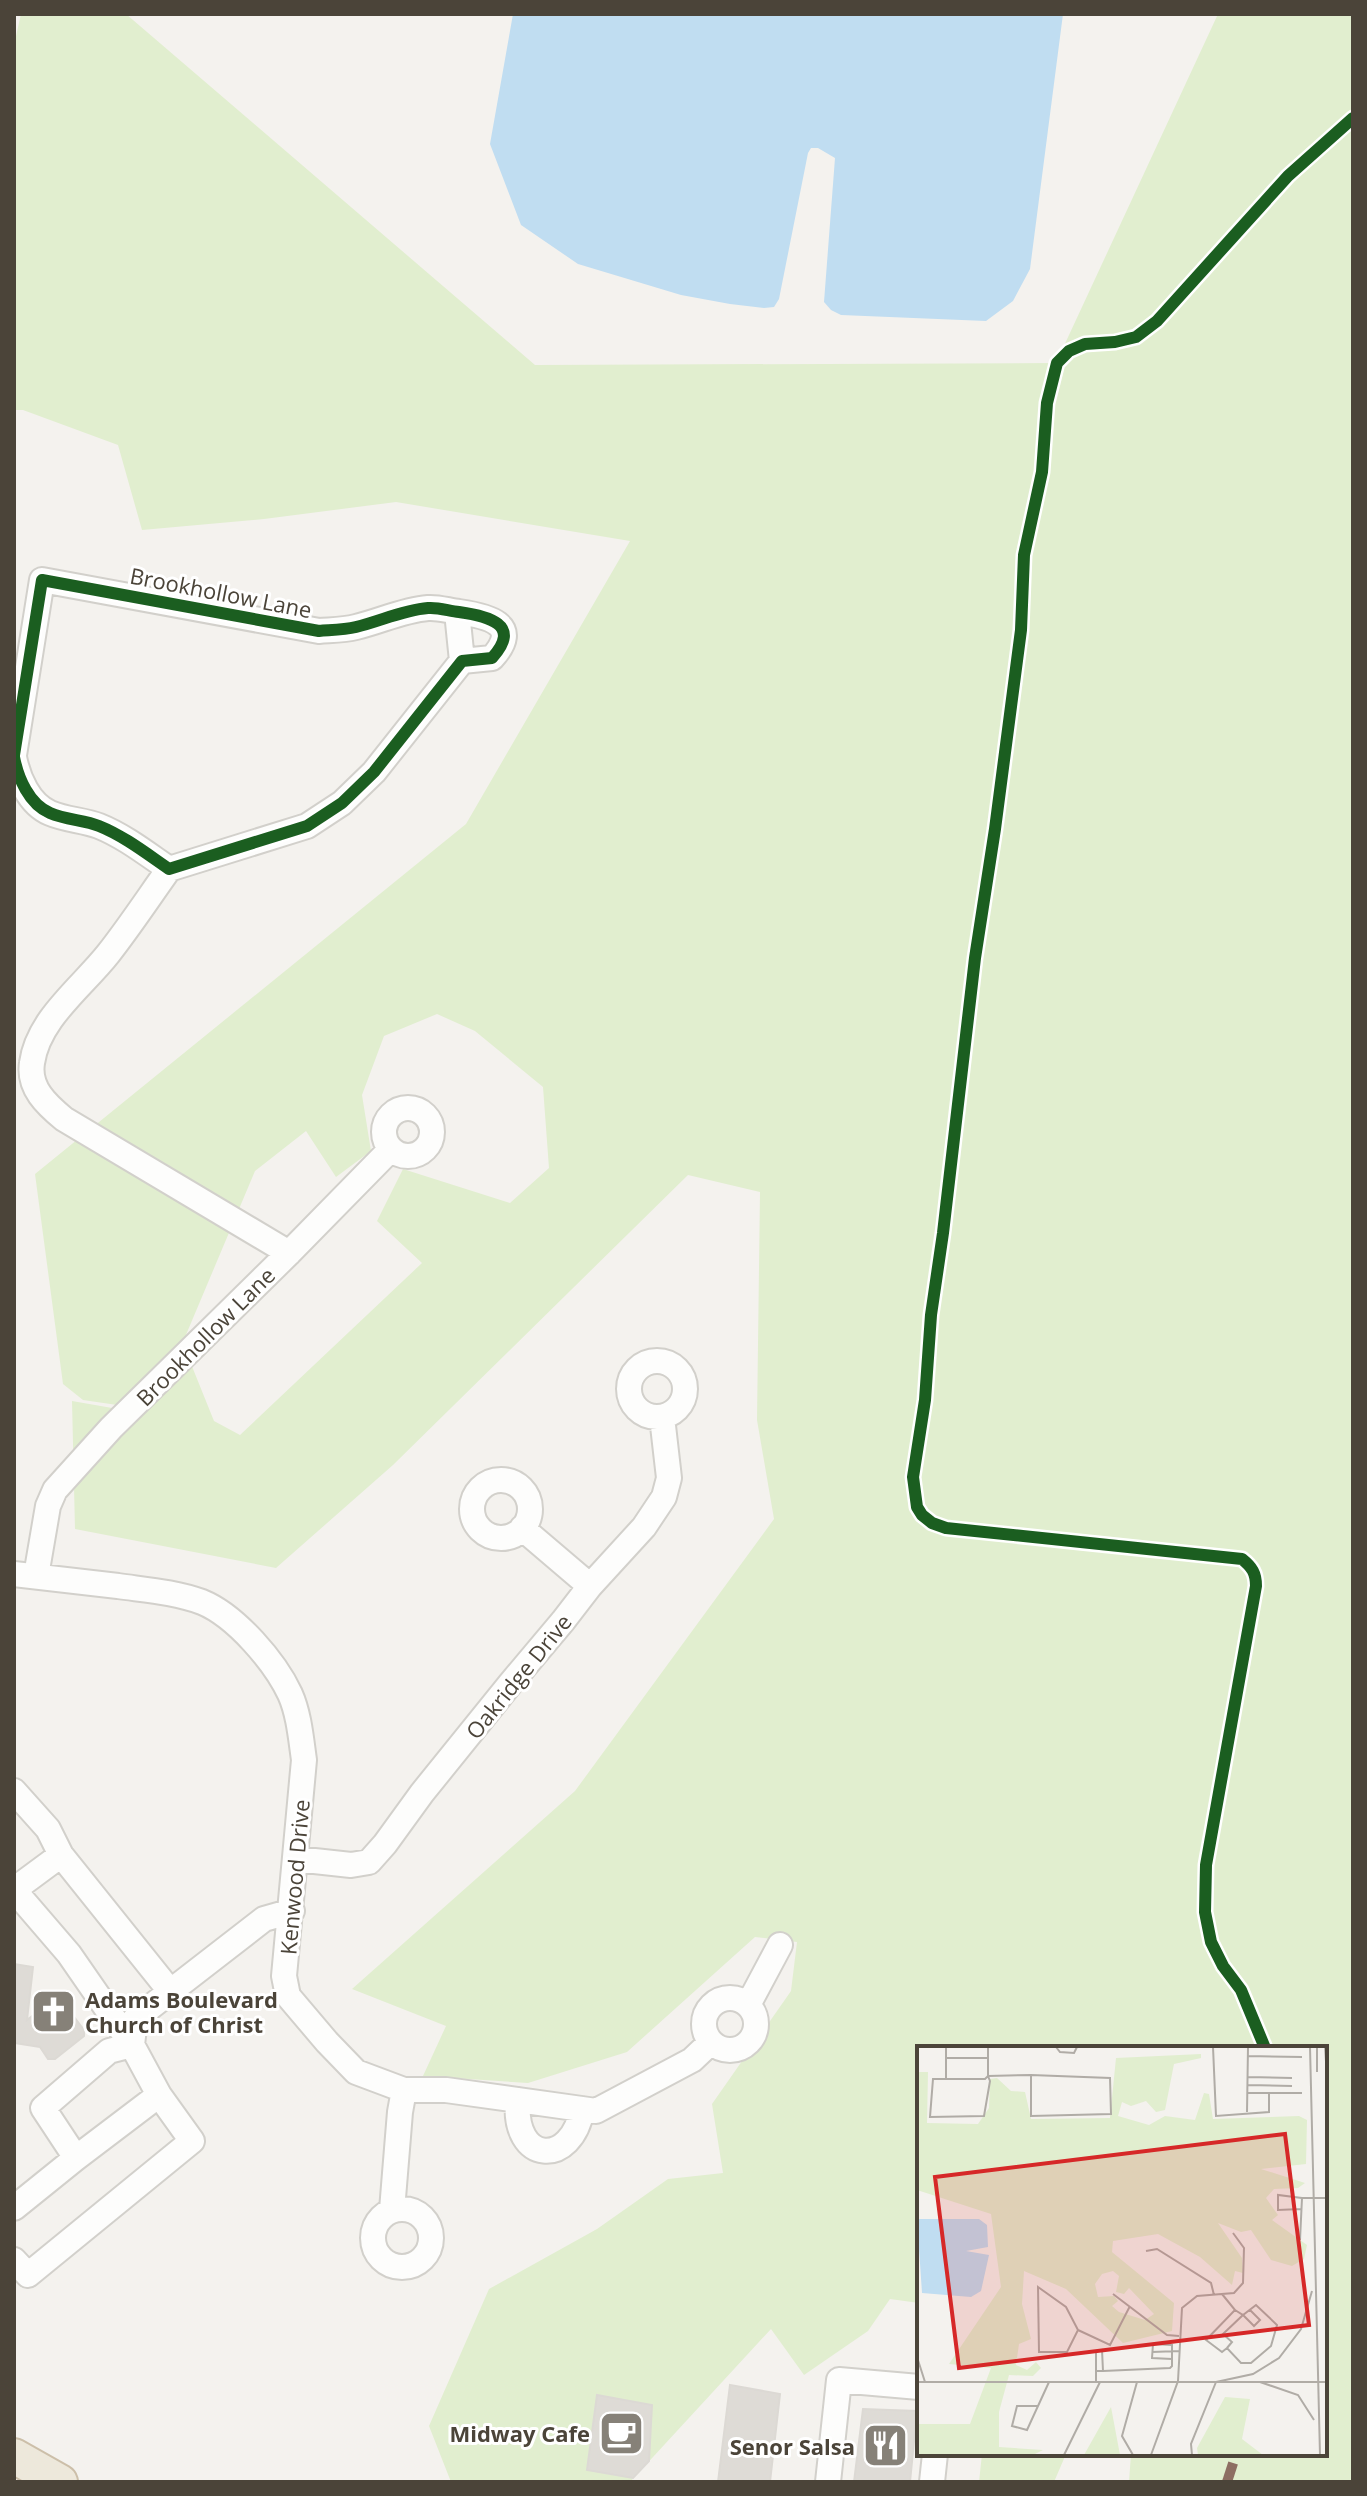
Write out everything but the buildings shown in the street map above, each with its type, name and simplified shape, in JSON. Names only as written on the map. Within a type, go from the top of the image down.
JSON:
[{"type":"highway","points":[[14,2456],[60,2482]]},
{"type":"street","name":"Brookhollow Lane","points":[[25,1575],[55,1490],[111,1428],[289,1253],[64,1119],[42,1102],[35,1083],[31,1066],[38,1042],[58,1011],[107,955],[169,869],[99,826],[48,812],[33,799],[18,776],[14,756],[42,580],[319,631],[354,628],[401,612],[431,607],[485,616],[500,625],[504,637],[501,649],[492,658],[462,661]]},
{"type":"street","points":[[169,869],[307,826],[342,803],[374,772],[462,661],[457,612]]},
{"type":"street","points":[[289,1253],[391,1149]]},
{"type":"street","name":"Oakridge Drive","points":[[296,1859],[351,1865],[369,1862],[590,1586],[644,1527],[664,1497],[669,1478],[662,1417]]},
{"type":"street","points":[[522,1528],[590,1586]]},
{"type":"street","name":"Kenwood Drive","points":[[25,1575],[172,1593],[205,1603],[254,1641],[290,1695],[304,1760],[284,1976],[288,1996],[356,2072],[404,2090],[446,2090],[596,2111],[692,2060],[711,2042]]},
{"type":"street","points":[[16,1799],[48,1829],[61,1855],[170,1991]]},
{"type":"street","points":[[14,2260],[28,2275],[192,2141],[159,2095],[132,2045],[69,1954],[14,1889],[61,1855]]},
{"type":"street","points":[[132,2045],[135,2019],[264,1919],[292,1911]]},
{"type":"street","points":[[748,2005],[780,1945]]},
{"type":"street","points":[[724,1998],[741,2000],[748,2005],[756,2020],[756,2029],[747,2044],[731,2050],[711,2042],[704,2023],[710,2007],[724,1998]]},
{"type":"street","points":[[76,2158],[43,2108],[109,2051],[132,2045]]},
{"type":"street","points":[[392,2210],[404,2090]]},
{"type":"street","points":[[14,2208],[159,2095]]},
{"type":"street","points":[[518,2100],[523,2136],[535,2149],[545,2151],[563,2146],[573,2135],[582,2109]]},
{"type":"street","points":[[828,2482],[839,2380],[917,2387]]},
{"type":"street","points":[[932,2482],[935,2456]]},
{"type":"green space","points":[[21,14],[126,14],[535,365],[1056,363],[1218,14],[1353,14],[1353,2482],[1129,2482],[1131,2456],[1327,2456],[1327,2046],[917,2046],[917,2303],[890,2299],[868,2331],[804,2375],[771,2329],[630,2482],[451,2482],[429,2426],[489,2289],[597,2229],[668,2179],[723,2173],[712,2104],[791,1991],[797,1942],[755,1937],[627,2052],[528,2083],[423,2076],[446,2026],[352,1989],[575,1791],[774,1519],[757,1420],[760,1192],[688,1175],[393,1465],[276,1568],[75,1529],[72,1401],[141,1413],[187,1354],[214,1421],[240,1435],[422,1263],[377,1221],[403,1169],[510,1203],[549,1168],[543,1087],[475,1031],[437,1014],[384,1036],[362,1095],[371,1151],[336,1177],[306,1131],[255,1171],[172,1368],[124,1406],[83,1400],[63,1384],[35,1174],[466,824],[630,541],[396,502],[264,519],[142,530],[118,445],[23,410],[14,410],[14,45]]},
{"type":"green space","points":[[982,2456],[1065,2456],[1054,2482],[979,2482]]},
{"type":"water","points":[[513,14],[1063,14],[1030,269],[1013,301],[986,321],[841,315],[831,310],[824,302],[835,158],[818,148],[811,148],[808,153],[779,299],[774,307],[730,304],[681,295],[578,264],[521,225],[490,144]]},
{"type":"marked path","points":[[1227,2482],[1235,2456]]},
{"type":"cycle path","points":[[1264,2046],[1241,1990],[1223,1966],[1211,1942],[1205,1912],[1206,1865],[1256,1586],[1253,1571],[1242,1559],[946,1528],[922,1515],[917,1507],[913,1477],[925,1400],[931,1315],[975,958],[1021,630],[1024,555],[1042,472],[1047,403],[1057,363],[1069,351],[1085,344],[1136,337],[1157,321],[1288,176],[1353,118]]},
{"type":"cycle path","points":[[14,755],[42,580],[319,631],[351,628],[432,608],[490,619],[503,630],[501,646],[492,658],[462,661],[374,772],[342,803],[307,826],[169,869],[108,830],[43,809],[26,790],[14,757]]},
{"type":"place","name":"Adams Boulevard Church of Christ","points":[[54,2012]]},
{"type":"place","name":"Midway Cafe","points":[[621,2433]]},
{"type":"place","name":"Senor Salsa","points":[[886,2446]]}]
